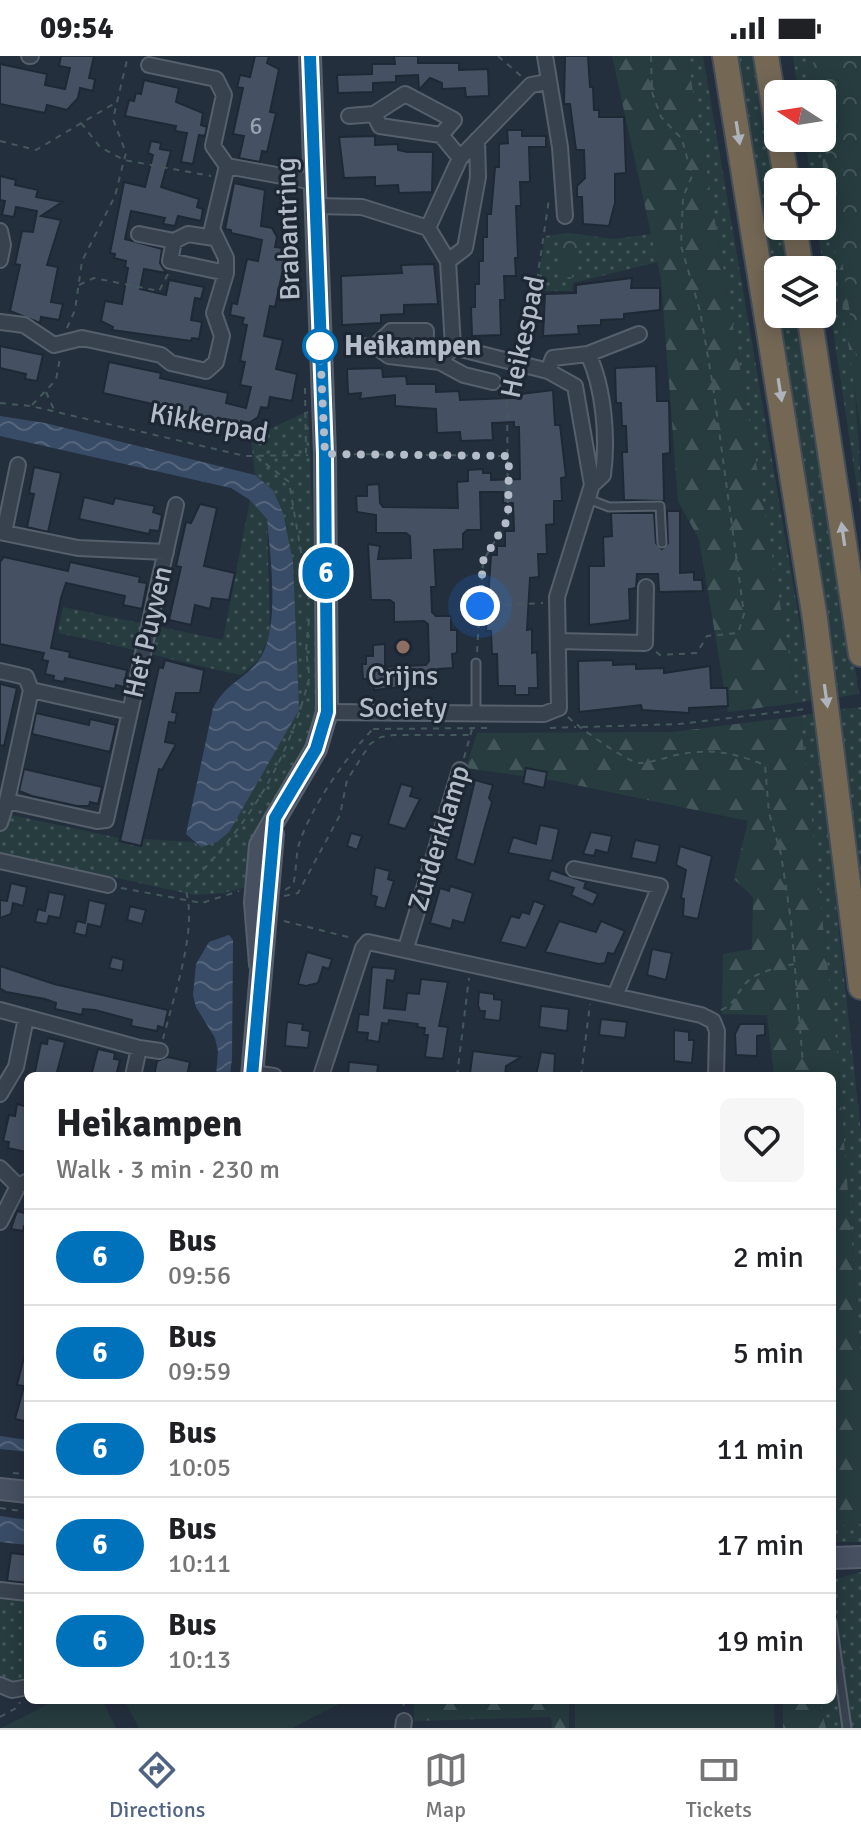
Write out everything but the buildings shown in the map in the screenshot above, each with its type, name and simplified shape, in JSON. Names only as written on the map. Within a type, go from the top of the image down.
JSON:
[{"type":"highway","points":[[725,56],[813,605],[861,987]]},
{"type":"highway","points":[[766,56],[770,80]]},
{"type":"highway","points":[[811,328],[861,654]]},
{"type":"street","name":"Brabantring","points":[[252,1072],[265,892],[260,845],[316,749],[327,712],[316,454],[315,206],[310,56]]},
{"type":"street","points":[[545,56],[560,147],[565,216]]},
{"type":"street","points":[[149,65],[216,79],[224,95],[213,146],[227,166],[314,182]]},
{"type":"street","points":[[428,228],[460,158],[531,85],[547,82]]},
{"type":"street","points":[[349,116],[374,114],[405,94],[454,120],[441,135]]},
{"type":"street","points":[[374,114],[380,126],[441,135],[460,158]]},
{"type":"street","points":[[448,261],[465,248],[478,177],[477,140]]},
{"type":"street","points":[[0,322],[24,325],[47,343],[62,344],[82,338],[161,355],[171,363],[206,371],[216,362],[222,336],[214,313],[226,273],[226,258],[212,229],[227,166]]},
{"type":"street","points":[[315,206],[362,207],[428,228],[448,261],[453,347]]},
{"type":"street","points":[[0,231],[0,260]]},
{"type":"street","points":[[139,234],[174,241],[188,234],[214,238]]},
{"type":"street","points":[[174,241],[170,261],[226,273]]},
{"type":"street","points":[[375,346],[391,331],[426,331],[433,361]]},
{"type":"street","points":[[548,371],[553,358],[588,354],[639,334]]},
{"type":"street","points":[[352,347],[375,346],[389,356],[433,361],[464,375],[493,382]]},
{"type":"street","points":[[433,361],[453,347],[548,371],[575,386],[590,492]]},
{"type":"street","points":[[327,712],[474,721],[544,714],[559,708],[557,602],[590,492],[603,475],[606,455],[596,371],[588,354]]},
{"type":"street","name":"Het Puyven","points":[[18,465],[2,532],[78,548],[166,552]]},
{"type":"street","name":"Het Puyven","points":[[7,801],[97,821],[106,820],[176,505]]},
{"type":"street","points":[[558,641],[645,643],[646,587]]},
{"type":"street","name":"Het Puyven","points":[[0,671],[26,677],[31,690],[130,712]]},
{"type":"street","points":[[0,823],[31,690]]},
{"type":"street","name":"Zuiderklamp","points":[[406,948],[460,770]]},
{"type":"street","points":[[0,861],[108,885]]},
{"type":"street","points":[[574,869],[660,886],[615,996]]},
{"type":"street","points":[[322,1072],[363,948],[368,942]]},
{"type":"street","name":"Zuiderklamp","points":[[368,942],[701,1015]]},
{"type":"street","points":[[0,1010],[160,1051]]},
{"type":"street","points":[[701,1015],[713,1021],[717,1031],[716,1072]]},
{"type":"street","points":[[0,1094],[16,1067],[26,1018]]},
{"type":"street","points":[[134,1072],[139,1048]]},
{"type":"street","points":[[0,1168],[23,1183],[0,1222]]},
{"type":"street","points":[[0,1489],[24,1492]]},
{"type":"street","points":[[836,1558],[861,1557]]},
{"type":"street","points":[[0,1590],[24,1593]]},
{"type":"street","points":[[0,1685],[12,1690],[24,1688]]},
{"type":"lane","points":[[590,492],[609,507],[660,506],[662,543]]},
{"type":"lane","points":[[474,721],[476,663]]},
{"type":"lane","points":[[836,1650],[847,1728]]},
{"type":"path","points":[[31,406],[56,380],[62,344],[75,310],[82,261],[115,196],[126,153],[113,119],[128,56]]},
{"type":"path","points":[[498,56],[531,85]]},
{"type":"path","points":[[645,643],[660,655],[697,653],[707,636],[738,633],[744,614],[718,413],[700,311],[681,246],[683,197],[692,176],[682,139],[661,117],[652,92],[651,56]]},
{"type":"path","points":[[0,141],[36,150],[116,102]]},
{"type":"path","points":[[81,123],[100,147],[124,160],[208,178],[227,166]]},
{"type":"path","points":[[261,174],[282,191],[301,235]]},
{"type":"path","name":"Heikespad","points":[[476,663],[483,561],[508,519],[507,394],[529,335],[551,191]]},
{"type":"path","points":[[78,285],[94,278],[159,291],[162,281],[167,282],[170,261]]},
{"type":"path","points":[[305,381],[316,454]]},
{"type":"path","points":[[46,391],[55,412]]},
{"type":"path","name":"Kikkerpad","points":[[0,403],[31,406],[256,456],[509,456]]},
{"type":"path","points":[[256,456],[289,482],[309,599]]},
{"type":"path","points":[[480,606],[557,602]]},
{"type":"path","points":[[160,1051],[182,962],[190,902],[185,888],[240,831],[282,761],[298,721],[310,677],[308,622],[313,613]]},
{"type":"path","points":[[548,728],[679,724],[805,709]]},
{"type":"path","points":[[265,892],[286,890],[293,885],[298,850],[306,830],[352,751],[373,729],[474,721],[488,728]]},
{"type":"path","name":"Zuiderklamp","points":[[460,770],[474,721]]},
{"type":"path","points":[[578,727],[605,741],[621,758],[640,763],[695,751],[731,751],[765,765],[769,813],[781,854],[795,964],[804,1072]]},
{"type":"path","points":[[108,885],[190,902],[216,901],[237,892],[298,893],[340,815],[347,780],[370,744],[381,737],[394,735],[471,735]]},
{"type":"path","points":[[276,919],[368,942]]},
{"type":"path","points":[[701,1015],[727,1008],[746,983],[764,971],[795,964]]},
{"type":"path","points":[[458,1072],[471,965]]},
{"type":"path","points":[[582,1072],[592,990]]},
{"type":"path","points":[[0,1508],[24,1511]]},
{"type":"path","points":[[0,1717],[18,1707],[24,1693]]},
{"type":"green space","points":[[612,56],[687,56],[797,703],[728,712],[699,539],[678,501],[661,279]]},
{"type":"green space","points":[[687,56],[703,56],[813,700],[797,703]]},
{"type":"green space","points":[[732,56],[759,56],[764,89],[764,152],[773,152],[776,168],[764,168],[764,240],[789,240],[791,256],[764,256],[764,259]]},
{"type":"green space","points":[[793,56],[807,56],[810,80],[796,80]]},
{"type":"green space","points":[[807,56],[861,56],[861,434],[833,240],[836,240],[836,168],[823,168],[821,152],[836,152],[836,80],[810,80]]},
{"type":"green space","points":[[812,56],[861,56],[861,389],[836,219],[836,168],[828,168],[826,152],[836,152],[836,80],[816,80]]},
{"type":"green space","points":[[807,152],[821,152],[824,168],[809,168]]},
{"type":"green space","points":[[569,233],[613,239],[652,234],[658,262],[573,283],[572,291],[537,291],[545,236]]},
{"type":"green space","points":[[559,234],[585,235],[585,243],[579,244],[577,265],[570,280],[561,274]]},
{"type":"green space","points":[[819,240],[835,240],[853,372],[861,514],[833,328],[836,328],[836,256],[822,256]]},
{"type":"green space","points":[[775,328],[803,328],[859,694],[833,698]]},
{"type":"green space","points":[[308,411],[320,699],[313,732],[251,886],[223,893],[194,895],[0,852],[0,832],[12,815],[119,838],[118,841],[141,847],[143,839],[193,842],[201,847],[299,709],[273,490],[255,475],[251,438]]},
{"type":"green space","points":[[250,500],[267,519],[270,634],[259,660],[241,675],[58,633],[63,607],[223,640]]},
{"type":"green space","points":[[861,707],[861,918],[835,710]]},
{"type":"green space","points":[[815,713],[861,1132],[861,1358],[837,1052],[800,716]]},
{"type":"green space","points":[[800,716],[837,1052],[861,1358],[861,1524],[836,1526],[836,1072],[774,1072],[767,1015],[722,1014],[723,954],[752,949],[753,897],[734,879],[748,821],[557,781],[466,768],[477,733],[673,732]]},
{"type":"green space","points":[[861,1524],[861,1542],[836,1542],[836,1526]]},
{"type":"green space","points":[[861,1572],[861,1728],[850,1728],[836,1613],[836,1579]]},
{"type":"green space","points":[[0,1597],[24,1598],[24,1682],[16,1686],[0,1681]]},
{"type":"green space","points":[[836,1687],[842,1728],[826,1728],[820,1704],[836,1704]]},
{"type":"green space","points":[[48,1704],[104,1704],[116,1728],[1,1728]]},
{"type":"green space","points":[[126,1704],[339,1704],[292,1728],[139,1728]]},
{"type":"green space","points":[[414,1704],[569,1704],[569,1728],[552,1728],[551,1717],[414,1721]]},
{"type":"green space","points":[[575,1704],[774,1704],[775,1728],[575,1728]]},
{"type":"green space","points":[[783,1704],[820,1704],[826,1728],[783,1728]]},
{"type":"water","points":[[0,416],[45,423],[255,475],[273,490],[283,513],[293,562],[299,710],[229,832],[217,842],[201,847],[186,834],[213,708],[224,692],[253,667],[266,647],[272,611],[267,519],[250,500],[231,488],[0,436]]},
{"type":"water","points":[[229,935],[233,940],[230,1072],[216,1072],[218,1051],[215,1038],[196,1007],[193,995],[196,964],[209,942]]},
{"type":"water","points":[[0,1436],[24,1439],[24,1452],[0,1449]]},
{"type":"water","points":[[0,1516],[24,1519],[24,1545],[0,1542]]},
{"type":"bus line","name":"6","points":[[252,1072],[275,818],[316,749],[327,712],[325,454],[310,56]]},
{"type":"place","name":"Heikampen","points":[[320,346]]},
{"type":"place","name":"Crijns Society","points":[[403,647]]},
{"type":"route","points":[[320,346],[325,454],[509,456],[508,519],[483,561],[480,606]]}]
